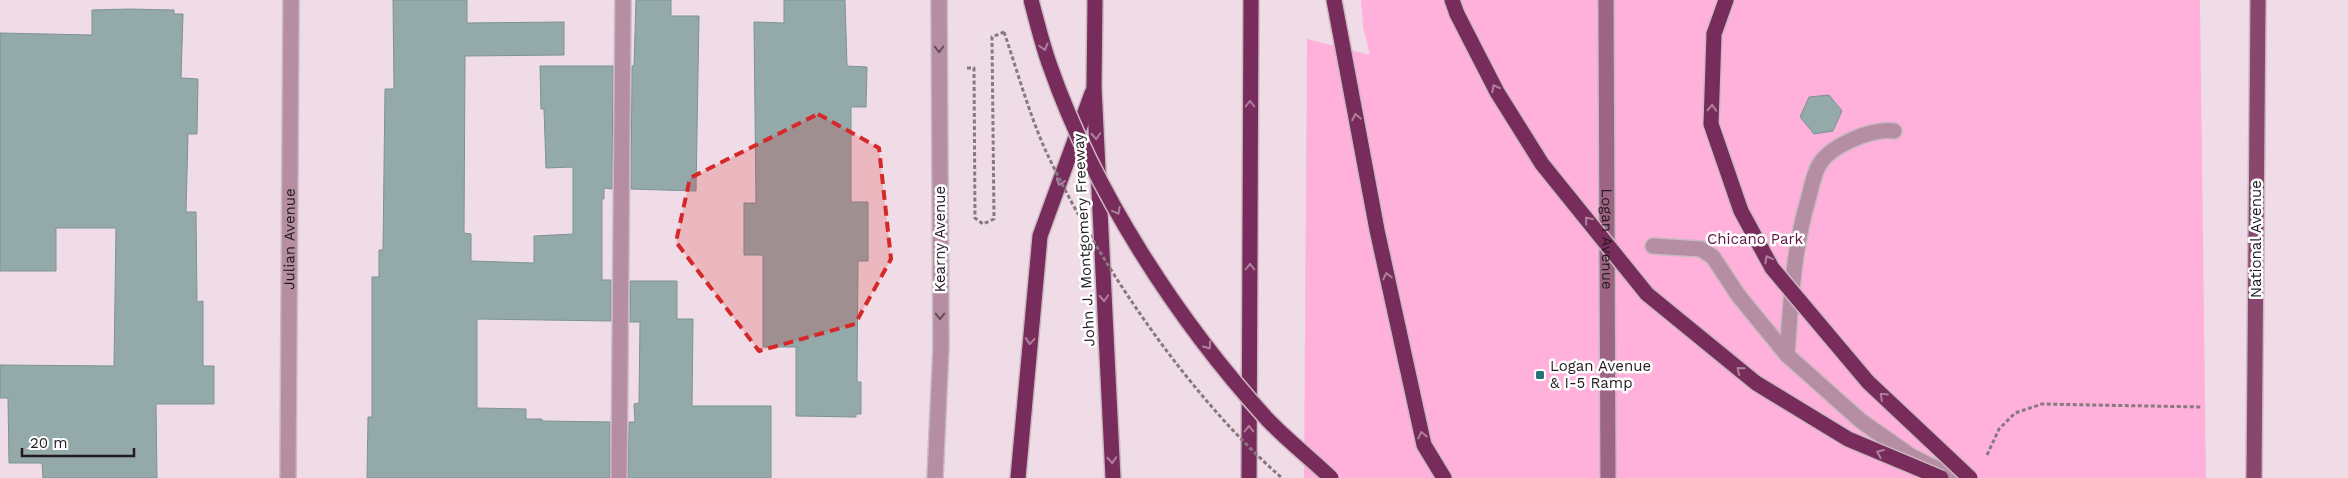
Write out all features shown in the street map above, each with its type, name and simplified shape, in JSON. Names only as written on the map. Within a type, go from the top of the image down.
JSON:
[{"type":"highway","points":[[1032,0],[1049,65],[1072,122],[1139,250],[1223,367],[1268,420],[1331,478]]},
{"type":"highway","name":"John J. Montgomery Freeway","points":[[1095,0],[1094,87],[1113,478]]},
{"type":"highway","points":[[1249,478],[1251,0]]},
{"type":"highway","points":[[1334,0],[1377,230],[1424,445],[1444,478]]},
{"type":"highway","points":[[1726,0],[1714,34],[1711,124],[1741,211],[1772,268],[1868,382],[1970,478]]},
{"type":"highway","points":[[1455,7],[1497,92],[1542,164],[1647,294],[1756,383],[1848,439],[1941,478]]},
{"type":"highway","points":[[1018,478],[1040,236],[1094,87]]},
{"type":"main road","name":"Logan Avenue","points":[[1606,0],[1608,478]]},
{"type":"main road","name":"National Avenue","points":[[2254,478],[2258,0]]},
{"type":"street","name":"Julian Avenue","points":[[288,478],[292,0]]},
{"type":"street","points":[[619,478],[623,0]]},
{"type":"street","name":"Kearny Avenue","points":[[935,478],[940,347],[939,0]]},
{"type":"street","points":[[1788,355],[1793,269],[1803,217],[1819,166],[1835,149],[1861,136],[1887,130],[1894,131]]},
{"type":"street","points":[[1654,246],[1701,249],[1713,257],[1738,295],[1788,355],[1861,421],[1911,456],[1955,478]]},
{"type":"path","points":[[939,66],[974,68],[975,218],[983,224],[994,219],[992,37],[1004,32]]},
{"type":"path","points":[[1983,462],[1999,429],[2016,413],[2031,406],[2042,404],[2202,407]]},
{"type":"highlighted area","points":[[818,114],[879,148],[891,259],[855,324],[759,351],[676,242],[690,178]]},
{"type":"green space","name":"Chicano Park","points":[[1361,0],[2200,0],[2206,478],[1304,478],[1307,39],[1370,55],[1363,27]]},
{"type":"building","points":[[393,0],[467,0],[467,23],[564,22],[564,55],[465,56],[464,233],[471,234],[471,261],[534,263],[534,236],[573,234],[573,167],[546,168],[544,109],[541,109],[540,66],[613,66],[612,189],[604,188],[604,199],[602,199],[602,280],[611,280],[611,321],[477,319],[477,408],[526,409],[526,419],[542,419],[542,421],[610,422],[610,478],[367,478],[368,417],[372,417],[372,277],[379,277],[379,250],[383,250],[385,89],[394,89]]},
{"type":"building","points":[[636,0],[671,0],[671,16],[699,16],[696,191],[631,189],[632,66],[634,66]]},
{"type":"building","points":[[784,0],[845,0],[847,66],[867,67],[866,107],[851,107],[851,202],[868,202],[868,261],[858,261],[857,382],[861,382],[861,414],[856,414],[856,417],[796,416],[796,347],[763,347],[763,255],[744,255],[744,203],[756,203],[754,22],[784,23]]},
{"type":"building","points":[[92,10],[174,10],[174,14],[183,14],[181,78],[198,79],[197,134],[188,134],[186,212],[196,212],[197,302],[203,301],[203,366],[214,366],[214,404],[156,404],[157,478],[43,478],[42,463],[9,463],[8,398],[0,398],[0,365],[114,366],[116,228],[56,228],[56,271],[0,271],[0,33],[92,35]]},
{"type":"building","points":[[1829,95],[1842,111],[1833,131],[1814,134],[1800,117],[1809,97]]},
{"type":"building","points":[[630,281],[677,281],[677,319],[693,319],[692,406],[771,406],[771,478],[628,478],[629,422],[635,422],[634,404],[639,403],[640,322],[630,322]]},
{"type":"place","name":"Logan Avenue & I-5 Ramp","points":[[1540,375]]}]
